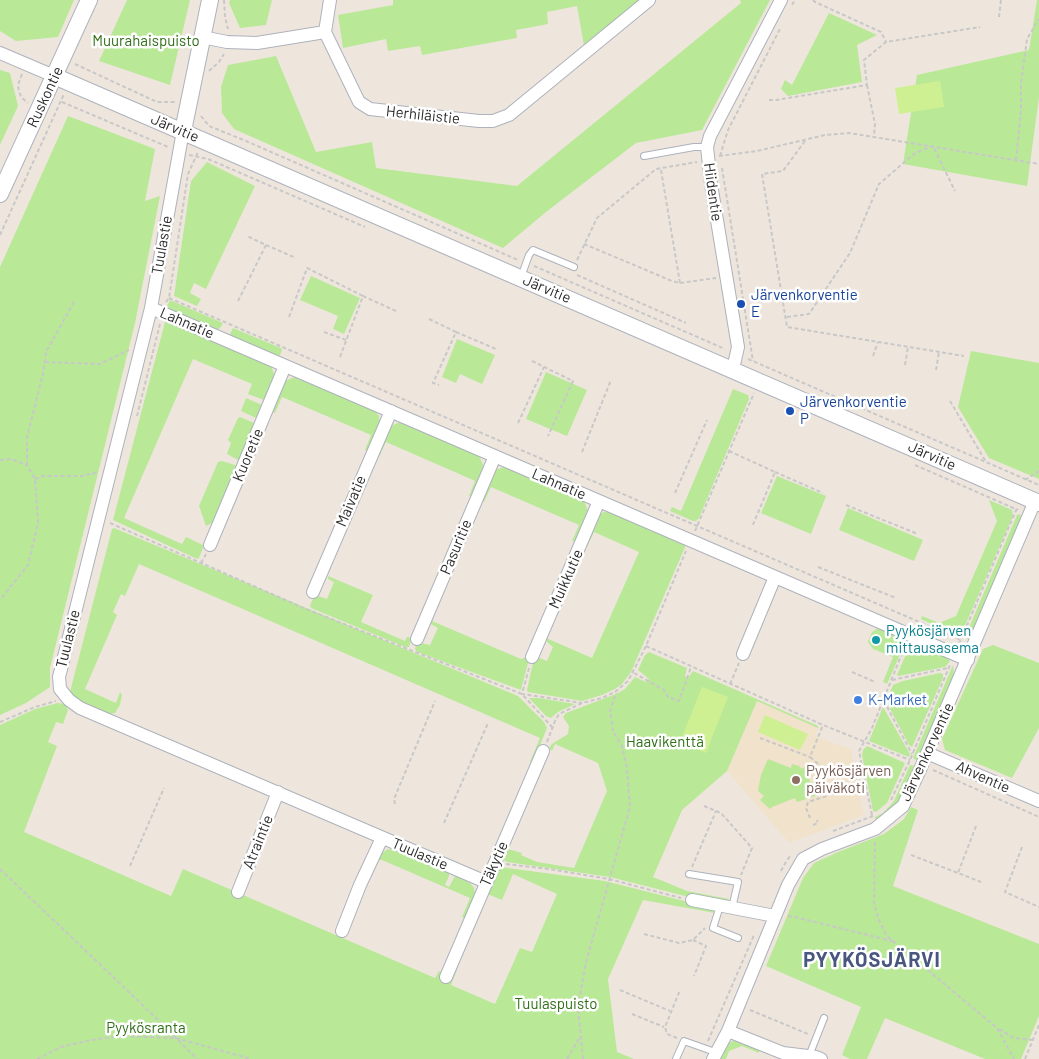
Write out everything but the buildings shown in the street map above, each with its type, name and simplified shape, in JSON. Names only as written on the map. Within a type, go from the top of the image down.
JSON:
[{"type":"street","name":"Ruskontie","points":[[0,194],[61,80],[89,0]]},
{"type":"street","points":[[182,131],[210,0]]},
{"type":"street","points":[[202,37],[227,42],[258,43],[325,32],[330,0]]},
{"type":"street","name":"Herhiläistie","points":[[325,32],[359,102],[370,109],[493,121],[509,115],[649,0]]},
{"type":"street","name":"Hiidentie","points":[[735,361],[738,347],[707,154],[710,136],[786,4]]},
{"type":"street","points":[[0,53],[61,80]]},
{"type":"street","name":"Järvitie","points":[[61,80],[524,270],[735,361],[756,388],[1035,501]]},
{"type":"street","name":"Tuulastie","points":[[182,131],[151,308],[59,677],[60,689],[64,695],[80,708],[486,882]]},
{"type":"street","name":"Lahnatie","points":[[151,308],[968,660]]},
{"type":"street","name":"Kuoretie","points":[[210,544],[285,366]]},
{"type":"street","name":"Maivatie","points":[[313,592],[391,411]]},
{"type":"street","name":"Pasuritie","points":[[417,639],[495,456]]},
{"type":"street","name":"Muikkutie","points":[[532,657],[599,501]]},
{"type":"street","name":"Järvenkorventie","points":[[711,1053],[728,1031],[769,915],[804,860],[822,849],[875,829],[903,806],[968,660],[1035,501]]},
{"type":"street","points":[[743,654],[775,577]]},
{"type":"street","name":"Täkytie","points":[[446,977],[543,751]]},
{"type":"street","name":"Ahventie","points":[[927,753],[1039,802]]},
{"type":"street","name":"Atraintie","points":[[238,892],[278,792]]},
{"type":"street","points":[[342,931],[360,885],[382,838]]},
{"type":"street","points":[[692,900],[769,915]]},
{"type":"street","points":[[728,1031],[783,1053],[815,1058]]},
{"type":"lane","points":[[644,156],[694,147],[707,154]]},
{"type":"lane","points":[[524,270],[533,250],[574,267]]},
{"type":"lane","points":[[689,874],[738,882],[713,928],[738,938]]},
{"type":"lane","points":[[815,1058],[817,1038],[824,1018]]},
{"type":"lane","points":[[676,1059],[684,1040],[711,1053]]},
{"type":"path","points":[[207,79],[209,71],[225,52],[228,30],[224,0]]},
{"type":"path","points":[[786,4],[795,0]]},
{"type":"path","points":[[813,0],[881,32],[886,42]]},
{"type":"path","points":[[999,17],[1001,0]]},
{"type":"path","points":[[1016,160],[1021,111],[1021,83],[1027,40],[1039,19]]},
{"type":"path","points":[[720,156],[728,130],[782,26]]},
{"type":"path","points":[[874,136],[875,124],[864,60],[886,42],[980,27]]},
{"type":"path","points":[[0,235],[62,102],[61,80],[76,64],[157,102],[176,102],[200,115],[208,126],[255,145],[524,270],[735,361],[753,361],[1025,480],[1035,501],[1017,510],[910,760],[889,804]]},
{"type":"path","points":[[769,100],[867,85]]},
{"type":"path","points":[[62,102],[178,152],[208,159],[372,230]]},
{"type":"path","points":[[686,323],[572,273],[597,218],[656,169],[707,154],[720,156],[757,151],[825,135],[849,133],[1039,164]]},
{"type":"path","points":[[807,140],[783,171],[762,174],[787,328],[964,356]]},
{"type":"path","points":[[933,146],[955,191]]},
{"type":"path","points":[[786,317],[809,314],[850,253],[879,184],[915,153],[933,146]]},
{"type":"path","points":[[722,165],[753,361]]},
{"type":"path","points":[[661,168],[680,283]]},
{"type":"path","points":[[247,236],[296,258]]},
{"type":"path","points":[[584,244],[680,283],[726,276]]},
{"type":"path","points":[[238,301],[266,245]]},
{"type":"path","points":[[289,317],[308,268],[398,312]]},
{"type":"path","points":[[340,356],[363,296]]},
{"type":"path","points":[[169,298],[961,640]]},
{"type":"path","points":[[0,600],[28,565],[38,523],[35,479],[27,464],[27,437],[46,352],[74,302]]},
{"type":"path","points":[[429,319],[496,349]]},
{"type":"path","points":[[324,332],[346,340]]},
{"type":"path","points":[[439,385],[433,383],[456,332]]},
{"type":"path","points":[[873,356],[878,342]]},
{"type":"path","points":[[45,362],[100,364],[142,344]]},
{"type":"path","points":[[905,365],[908,347]]},
{"type":"path","points":[[936,370],[939,352]]},
{"type":"path","points":[[532,361],[573,381],[548,436]]},
{"type":"path","points":[[518,423],[544,367]]},
{"type":"path","points":[[582,452],[611,380]]},
{"type":"path","points":[[756,388],[761,398]]},
{"type":"path","points":[[543,751],[552,727],[560,714],[582,703],[602,698],[617,691],[634,673],[756,388]]},
{"type":"path","points":[[950,401],[986,462]]},
{"type":"path","points":[[675,493],[707,420]]},
{"type":"path","points":[[730,451],[823,493]]},
{"type":"path","points":[[0,460],[11,459],[27,464]]},
{"type":"path","points":[[908,462],[1017,510]]},
{"type":"path","points":[[35,479],[43,476],[81,476],[111,470]]},
{"type":"path","points":[[1025,480],[1039,471]]},
{"type":"path","points":[[752,527],[775,472]]},
{"type":"path","points":[[846,505],[918,534]]},
{"type":"path","points":[[110,524],[315,612],[522,694],[582,703]]},
{"type":"path","points":[[818,567],[896,598]]},
{"type":"path","points":[[910,635],[872,728],[859,751],[875,829],[874,902],[876,912],[887,936],[997,1028],[1014,1038],[1033,1040]]},
{"type":"path","points":[[646,646],[1039,817]]},
{"type":"path","points":[[730,684],[743,654]]},
{"type":"path","points":[[522,694],[532,657]]},
{"type":"path","points":[[634,673],[664,690],[668,697],[679,701],[692,666]]},
{"type":"path","points":[[892,680],[948,668]]},
{"type":"path","points":[[852,672],[876,682]]},
{"type":"path","points":[[584,1059],[578,1007],[586,962],[630,807],[625,760],[622,746],[614,731],[610,711],[617,691]]},
{"type":"path","points":[[522,694],[552,727]]},
{"type":"path","points":[[0,722],[57,700],[64,695]]},
{"type":"path","points":[[883,700],[912,754]]},
{"type":"path","points":[[395,804],[394,799],[435,701]]},
{"type":"path","points":[[444,823],[488,723]]},
{"type":"path","points":[[810,758],[824,725]]},
{"type":"path","points":[[760,738],[810,758],[822,767],[827,796],[808,802],[806,808],[810,818]]},
{"type":"path","points":[[130,866],[164,788]]},
{"type":"path","points":[[704,806],[721,813],[752,848],[738,882]]},
{"type":"path","points":[[689,874],[716,811]]},
{"type":"path","points":[[827,834],[879,812]]},
{"type":"path","points":[[813,825],[818,823],[817,820]]},
{"type":"path","points":[[958,873],[976,826]]},
{"type":"path","points":[[1022,848],[1005,892],[1039,907]]},
{"type":"path","points":[[911,855],[981,882]]},
{"type":"path","points":[[778,879],[791,856]]},
{"type":"path","points":[[494,863],[549,869],[609,879],[692,900]]},
{"type":"path","points":[[0,869],[196,1059]]},
{"type":"path","points":[[711,1053],[769,915],[795,917],[894,942]]},
{"type":"path","points":[[644,934],[679,943],[693,940],[707,926],[713,928]]},
{"type":"path","points":[[693,940],[706,946],[694,976]]},
{"type":"path","points":[[620,990],[670,1011]]},
{"type":"path","points":[[680,990],[670,1011],[665,1028],[667,1034],[684,1040]]},
{"type":"path","points":[[738,1006],[817,1038]]},
{"type":"path","points":[[632,1014],[665,1028]]},
{"type":"path","points":[[1025,1059],[1039,1025]]},
{"type":"path","points":[[997,1028],[1014,1059]]},
{"type":"path","points":[[37,1059],[61,1047],[91,1040],[123,1036],[176,1038],[251,1059]]},
{"type":"path","points":[[567,1059],[580,1037]]},
{"type":"shaded area","name":"Pyykösjärven päiväkoti","points":[[757,701],[818,728],[815,736],[851,749],[864,815],[789,843],[727,771]]},
{"type":"green space","points":[[0,0],[74,0],[58,37],[16,41],[0,31]]},
{"type":"green space","name":"Muurahaispuisto","points":[[127,0],[190,0],[170,85],[99,61]]},
{"type":"green space","points":[[230,0],[272,0],[266,25],[240,28],[229,3]]},
{"type":"green space","points":[[393,0],[640,0],[584,46],[577,6],[547,12],[548,24],[516,30],[517,38],[422,55],[420,46],[388,51],[386,39],[343,48],[338,15],[393,5]]},
{"type":"green space","points":[[740,0],[770,0],[702,130],[636,143],[546,212],[503,248],[234,129],[222,113],[221,87],[228,65],[276,56],[316,152],[372,142],[376,168],[517,186],[741,3]]},
{"type":"green space","points":[[1037,0],[1039,0],[1039,97],[1027,186],[903,164],[917,75],[1029,50]]},
{"type":"green space","points":[[829,13],[877,35],[857,45],[862,82],[788,96],[781,89],[785,80],[792,85]]},
{"type":"green space","points":[[0,70],[10,73],[18,106],[0,145]]},
{"type":"green space","points":[[940,81],[944,107],[899,114],[895,88]]},
{"type":"green space","points":[[68,116],[155,149],[145,201],[160,196],[135,323],[50,668],[50,687],[26,703],[0,715],[0,267]]},
{"type":"green space","points":[[207,162],[255,186],[206,289],[194,283],[190,293],[201,299],[197,306],[174,296],[191,181]]},
{"type":"green space","points":[[311,276],[360,298],[344,334],[333,329],[338,316],[300,300]]},
{"type":"green space","points":[[170,300],[223,323],[217,330],[170,309],[167,306]]},
{"type":"green space","points":[[165,322],[169,322],[271,366],[275,376],[264,400],[248,394],[252,384],[193,359],[124,518],[182,544],[186,537],[203,545],[197,559],[113,520]]},
{"type":"green space","points":[[233,328],[281,348],[280,355],[278,356],[231,336]]},
{"type":"green space","points":[[457,339],[495,355],[482,384],[460,374],[456,383],[442,377]]},
{"type":"green space","points":[[971,351],[1039,363],[1039,479],[989,458],[958,407]]},
{"type":"green space","points":[[546,372],[587,390],[567,436],[526,419]]},
{"type":"green space","points":[[295,377],[375,411],[379,416],[380,424],[368,451],[365,450],[371,435],[282,397],[275,413],[272,412],[285,381]]},
{"type":"green space","points":[[733,389],[748,395],[749,399],[699,518],[693,521],[670,511],[672,507],[681,511]]},
{"type":"green space","points":[[246,398],[262,405],[263,407],[258,417],[256,418],[241,411]]},
{"type":"green space","points":[[240,417],[254,423],[254,426],[241,459],[238,460],[227,454],[231,443],[228,440]]},
{"type":"green space","points":[[400,422],[479,456],[484,467],[472,496],[469,496],[475,481],[386,442],[378,456],[389,427]]},
{"type":"green space","points":[[222,461],[235,465],[236,468],[212,523],[206,526],[199,506],[218,462]]},
{"type":"green space","points":[[504,467],[584,501],[588,511],[575,542],[572,541],[579,525],[491,487],[483,501],[495,470]]},
{"type":"green space","points":[[777,476],[826,496],[811,534],[761,513]]},
{"type":"green space","points":[[989,500],[1012,510],[1013,516],[963,630],[955,635],[921,619],[922,616],[939,623],[956,616],[997,521]]},
{"type":"green space","points":[[848,508],[923,540],[914,561],[839,530]]},
{"type":"green space","points":[[604,512],[686,545],[631,672],[622,684],[602,695],[582,701],[528,692],[534,658],[537,657],[547,661],[553,647],[547,642],[546,638],[592,658],[639,552],[594,532],[586,546],[600,514]]},
{"type":"green space","points":[[1020,514],[1021,518],[969,640],[965,637],[1017,515]]},
{"type":"green space","points":[[114,528],[518,696],[544,722],[547,728],[533,762],[530,762],[540,738],[139,564],[125,596],[121,594],[113,612],[117,615],[85,689],[116,703],[120,692],[122,695],[120,705],[115,713],[110,714],[80,701],[70,692],[112,529]]},
{"type":"green space","points":[[328,576],[373,595],[361,622],[405,641],[407,637],[412,638],[409,647],[311,608],[310,605],[315,595],[327,599],[334,582],[328,579]]},
{"type":"green space","points":[[432,616],[434,617],[432,621],[521,659],[527,657],[529,659],[521,690],[417,652],[415,649],[417,642],[430,645],[438,628],[429,623]]},
{"type":"green space","points":[[878,628],[906,641],[887,684],[883,682],[893,657],[873,649],[868,642],[872,632]]},
{"type":"green space","points":[[912,643],[950,661],[945,667],[898,676]]},
{"type":"green space","points":[[993,645],[1039,663],[1039,728],[1012,778],[945,750],[942,739],[983,649]]},
{"type":"green space","name":"Haavikenttä","points":[[649,652],[687,668],[685,676],[688,678],[693,671],[818,726],[818,728],[757,701],[727,771],[682,810],[653,877],[687,891],[729,899],[726,903],[685,896],[610,877],[507,862],[502,859],[508,849],[522,853],[521,855],[537,862],[574,868],[607,791],[598,763],[555,744],[552,751],[549,748],[568,734],[569,726],[563,717],[566,713],[616,694],[625,689],[635,677],[646,682],[649,679],[638,670],[645,655]]},
{"type":"green space","points":[[953,665],[954,675],[918,761],[913,758]]},
{"type":"green space","points":[[940,673],[943,674],[943,678],[912,747],[909,745],[886,701],[893,685]]},
{"type":"green space","points":[[702,687],[728,697],[706,753],[680,742]]},
{"type":"green space","points":[[529,698],[575,704],[558,712],[551,718],[546,716]]},
{"type":"green space","points":[[58,703],[65,704],[68,710],[63,724],[56,722],[48,742],[57,746],[24,832],[171,896],[183,869],[435,978],[439,971],[442,973],[457,970],[451,985],[495,1004],[520,948],[532,952],[557,894],[513,874],[502,900],[490,895],[488,894],[500,867],[605,881],[688,902],[715,911],[715,913],[643,900],[608,979],[617,1052],[634,1059],[0,1059],[0,725],[35,709]]},
{"type":"green space","points":[[883,707],[910,754],[909,757],[869,741]]},
{"type":"green space","points":[[765,715],[808,734],[800,750],[758,732]]},
{"type":"green space","points":[[867,746],[905,763],[887,803],[876,812],[873,811],[862,755],[863,750]]},
{"type":"green space","points":[[768,759],[791,768],[792,764],[802,769],[806,765],[812,768],[807,773],[810,782],[817,782],[819,789],[815,796],[797,802],[795,798],[770,809],[760,800],[764,796],[758,791],[761,775]]},
{"type":"green space","points":[[910,765],[916,766],[898,804],[876,821],[875,817],[883,813],[894,801]]},
{"type":"green space","points":[[911,807],[918,810],[893,886],[1039,944],[1039,1016],[1021,1059],[985,1059],[885,1018],[867,1059],[850,1059],[842,1055],[861,1007],[766,966],[803,878],[814,863],[884,834],[904,819]]},
{"type":"green space","points":[[388,849],[449,873],[445,885],[449,887],[455,876],[470,883],[474,888],[475,894],[465,918],[462,917],[470,898],[379,860],[382,853]]},
{"type":"green space","points":[[736,1040],[759,1049],[759,1053],[742,1046],[729,1051],[726,1059],[718,1059],[725,1044]]},
{"type":"place","name":"Järvenkorventie E","points":[[741,304]]},
{"type":"place","name":"Järvenkorventie P","points":[[790,411]]},
{"type":"place","name":"Pyykösjärven mittausasema","points":[[876,640]]},
{"type":"place","name":"K-Market","points":[[858,700]]},
{"type":"place","name":"Pyykösjärven päiväkoti","points":[[796,780]]},
{"type":"district","name":"PYYKÖSJÄRVI","points":[[872,960]]},
{"type":"park label","name":"Tuulaspuisto","points":[[556,1004]]},
{"type":"park label","name":"Pyykösranta","points":[[146,1028]]}]
